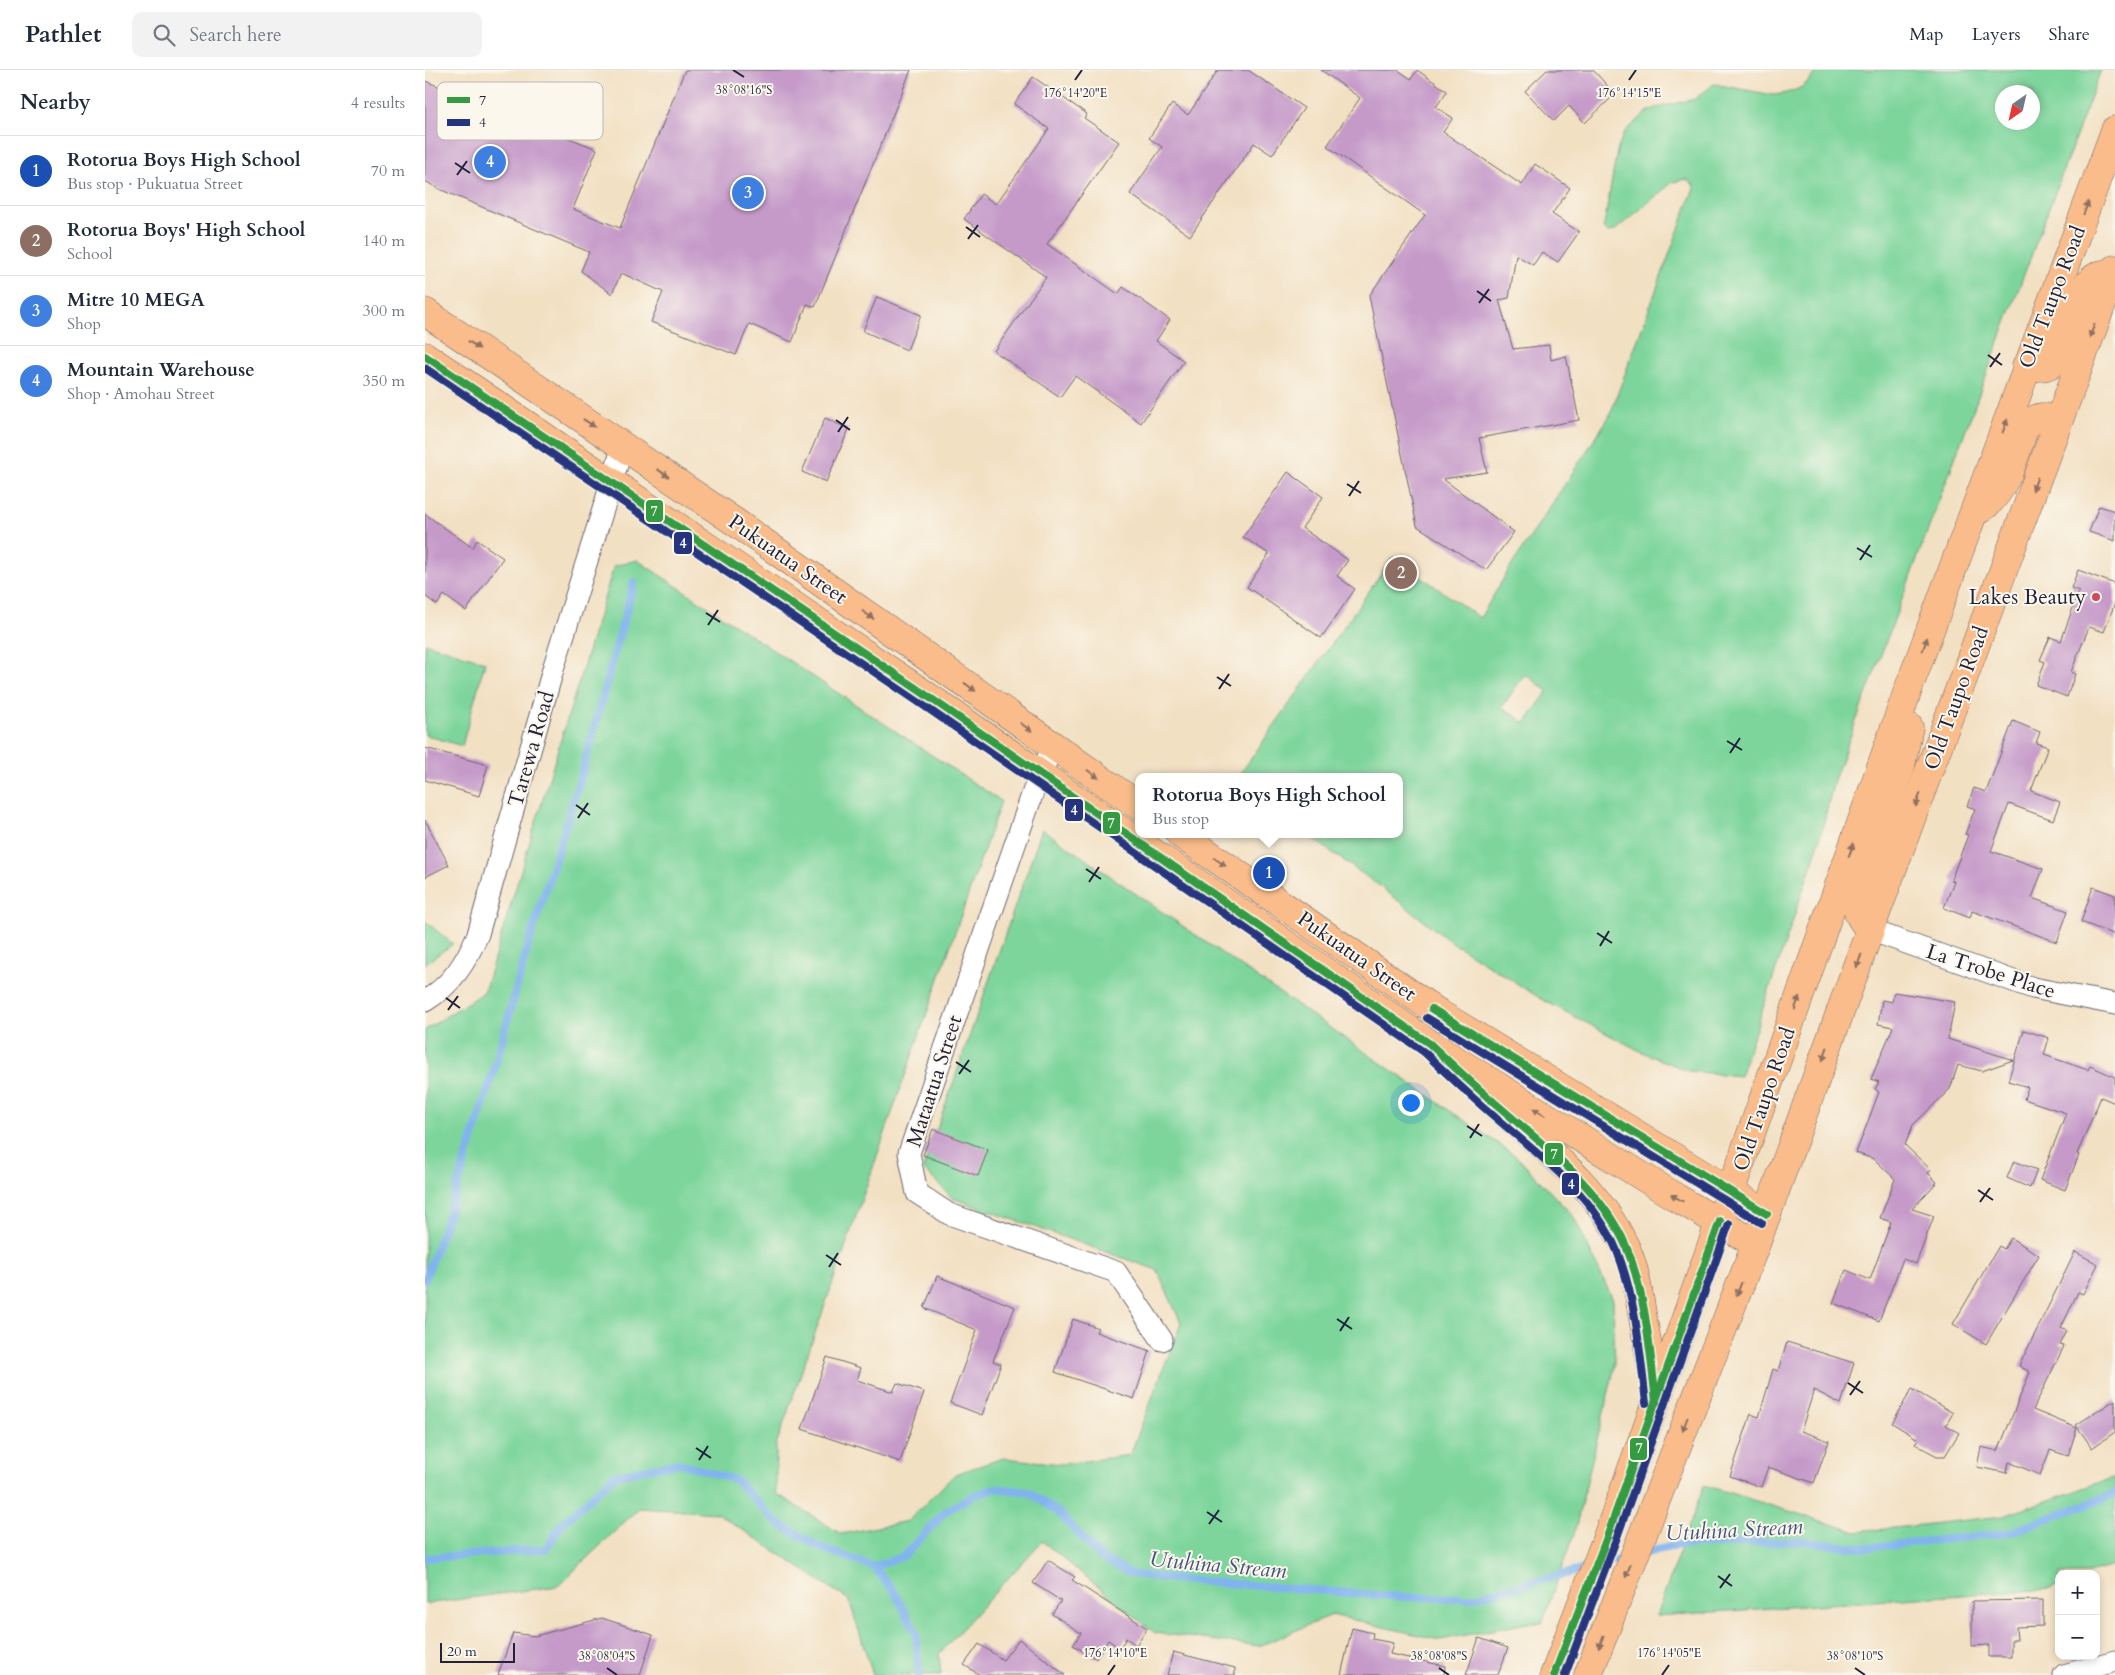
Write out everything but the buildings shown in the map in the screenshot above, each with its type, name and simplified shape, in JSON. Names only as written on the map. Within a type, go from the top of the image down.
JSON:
[{"type":"main road","name":"Old Taupo Road","points":[[1554,1675],[1656,1402],[1908,690],[2026,366],[2115,130]]},
{"type":"main road","name":"Old Taupo Road","points":[[1588,1675],[1756,1244],[2114,271]]},
{"type":"main road","points":[[2026,366],[2049,367],[2054,363],[2060,355],[2086,286],[2093,277],[2101,273],[2114,271]]},
{"type":"main road","name":"Pukuatua Street","points":[[428,313],[743,527],[1135,803]]},
{"type":"main road","name":"Pukuatua Street","points":[[425,356],[923,693],[1429,1044],[1677,1198],[1720,1221],[1756,1244]]},
{"type":"main road","points":[[1972,516],[1989,503],[1999,492],[2006,480],[2025,429],[2030,422],[2037,416],[2058,420]]},
{"type":"main road","name":"Old Taupo Road","points":[[1870,930],[1857,914],[1855,904],[1857,892],[1901,766],[1906,746],[1909,725],[1908,690]]},
{"type":"main road","name":"Pukuatua Street","points":[[1186,838],[1440,1014],[1767,1214]]},
{"type":"main road","points":[[1429,1044],[1486,1097],[1571,1170],[1593,1194],[1612,1221],[1625,1245],[1635,1272],[1649,1347],[1656,1402]]},
{"type":"street","name":"Tarewa Road","points":[[425,1001],[451,981],[463,966],[478,934],[554,666],[623,446]]},
{"type":"street","name":"Mataatua Street","points":[[1053,746],[1040,774],[909,1153],[917,1193],[949,1214],[1116,1272],[1163,1340]]},
{"type":"street","name":"La Trobe Place","points":[[1870,930],[2033,988],[2115,1004]]},
{"type":"street","points":[[2064,1675],[2115,1661]]},
{"type":"green space","points":[[1816,70],[2101,70],[1835,777],[1817,849],[1740,1076],[1688,1071],[1642,1052],[1543,1000],[1447,939],[1377,884],[1312,838],[1403,838],[1403,773],[1241,773],[1393,557],[1480,618],[1508,571],[1609,417],[1694,188],[1693,184],[1686,179],[1673,182],[1614,231],[1608,232],[1603,228],[1617,151],[1624,133],[1647,112],[1656,108],[1695,99],[1714,84],[1773,95],[1787,93],[1804,85]],"holes":[[[1525,674],[1548,691],[1525,723],[1502,707]]]},
{"type":"green space","points":[[637,560],[1001,801],[776,1445],[776,1493],[841,1534],[908,1521],[955,1474],[1003,1458],[1062,1464],[1130,1455],[1181,1323],[1157,1270],[952,1198],[923,1169],[1042,829],[1517,1157],[1574,1217],[1613,1300],[1615,1366],[1574,1534],[1542,1623],[1528,1623],[1440,1640],[1332,1615],[1259,1646],[1155,1633],[1042,1541],[939,1654],[941,1675],[873,1675],[849,1600],[717,1513],[639,1508],[558,1586],[425,1604],[425,1030],[484,992],[614,566]]},
{"type":"green space","points":[[425,643],[485,662],[462,746],[425,735]]},
{"type":"green space","points":[[425,921],[453,944],[425,964]]},
{"type":"green space","points":[[2115,1477],[2115,1564],[2099,1570],[2055,1570],[2055,1587],[2050,1589],[1656,1616],[1704,1485],[1857,1532],[2004,1516]]},
{"type":"waterway","points":[[425,1280],[446,1222],[493,1073],[530,939],[579,783],[634,582]]},
{"type":"waterway","name":"Utuhina Stream","points":[[425,1558],[546,1549],[562,1524],[615,1475],[679,1463],[736,1480],[776,1522],[819,1547],[874,1567],[904,1556],[946,1511],[973,1496],[995,1488],[1029,1492],[1058,1512],[1100,1557],[1131,1574],[1402,1597],[1470,1598],[1589,1568]]},
{"type":"waterway","name":"Utuhina Stream","points":[[1641,1554],[1678,1545],[1800,1541],[1860,1548],[2008,1533],[2115,1494]]},
{"type":"waterway","name":"Utuhina Stream","points":[[1602,1564],[1628,1558]]},
{"type":"waterway","points":[[874,1567],[895,1593],[916,1633],[919,1675]]},
{"type":"transit line","name":"7","points":[[425,356],[923,693],[1430,1044],[1556,1156],[1588,1188],[1603,1206],[1615,1225],[1633,1265],[1643,1303],[1656,1402]]},
{"type":"transit line","name":"4","points":[[425,368],[917,701],[1424,1052],[1477,1102],[1548,1162],[1595,1212],[1617,1251],[1629,1288],[1646,1403]]},
{"type":"transit line","name":"7","points":[[1432,1009],[1767,1214]]},
{"type":"transit line","name":"4","points":[[1427,1018],[1762,1223]]},
{"type":"transit line","name":"7","points":[[1554,1675],[1607,1537],[1720,1221]]},
{"type":"transit line","name":"4","points":[[1565,1675],[1616,1540],[1729,1224]]},
{"type":"place","name":"Mountain Warehouse","points":[[490,162]]},
{"type":"place","name":"Mitre 10 MEGA","points":[[748,193]]},
{"type":"place","name":"Rotorua Boys' High School","points":[[1401,573]]},
{"type":"place","name":"Lakes Beauty","points":[[2096,597]]},
{"type":"place","name":"Rotorua Boys High School","points":[[1269,873]]}]
